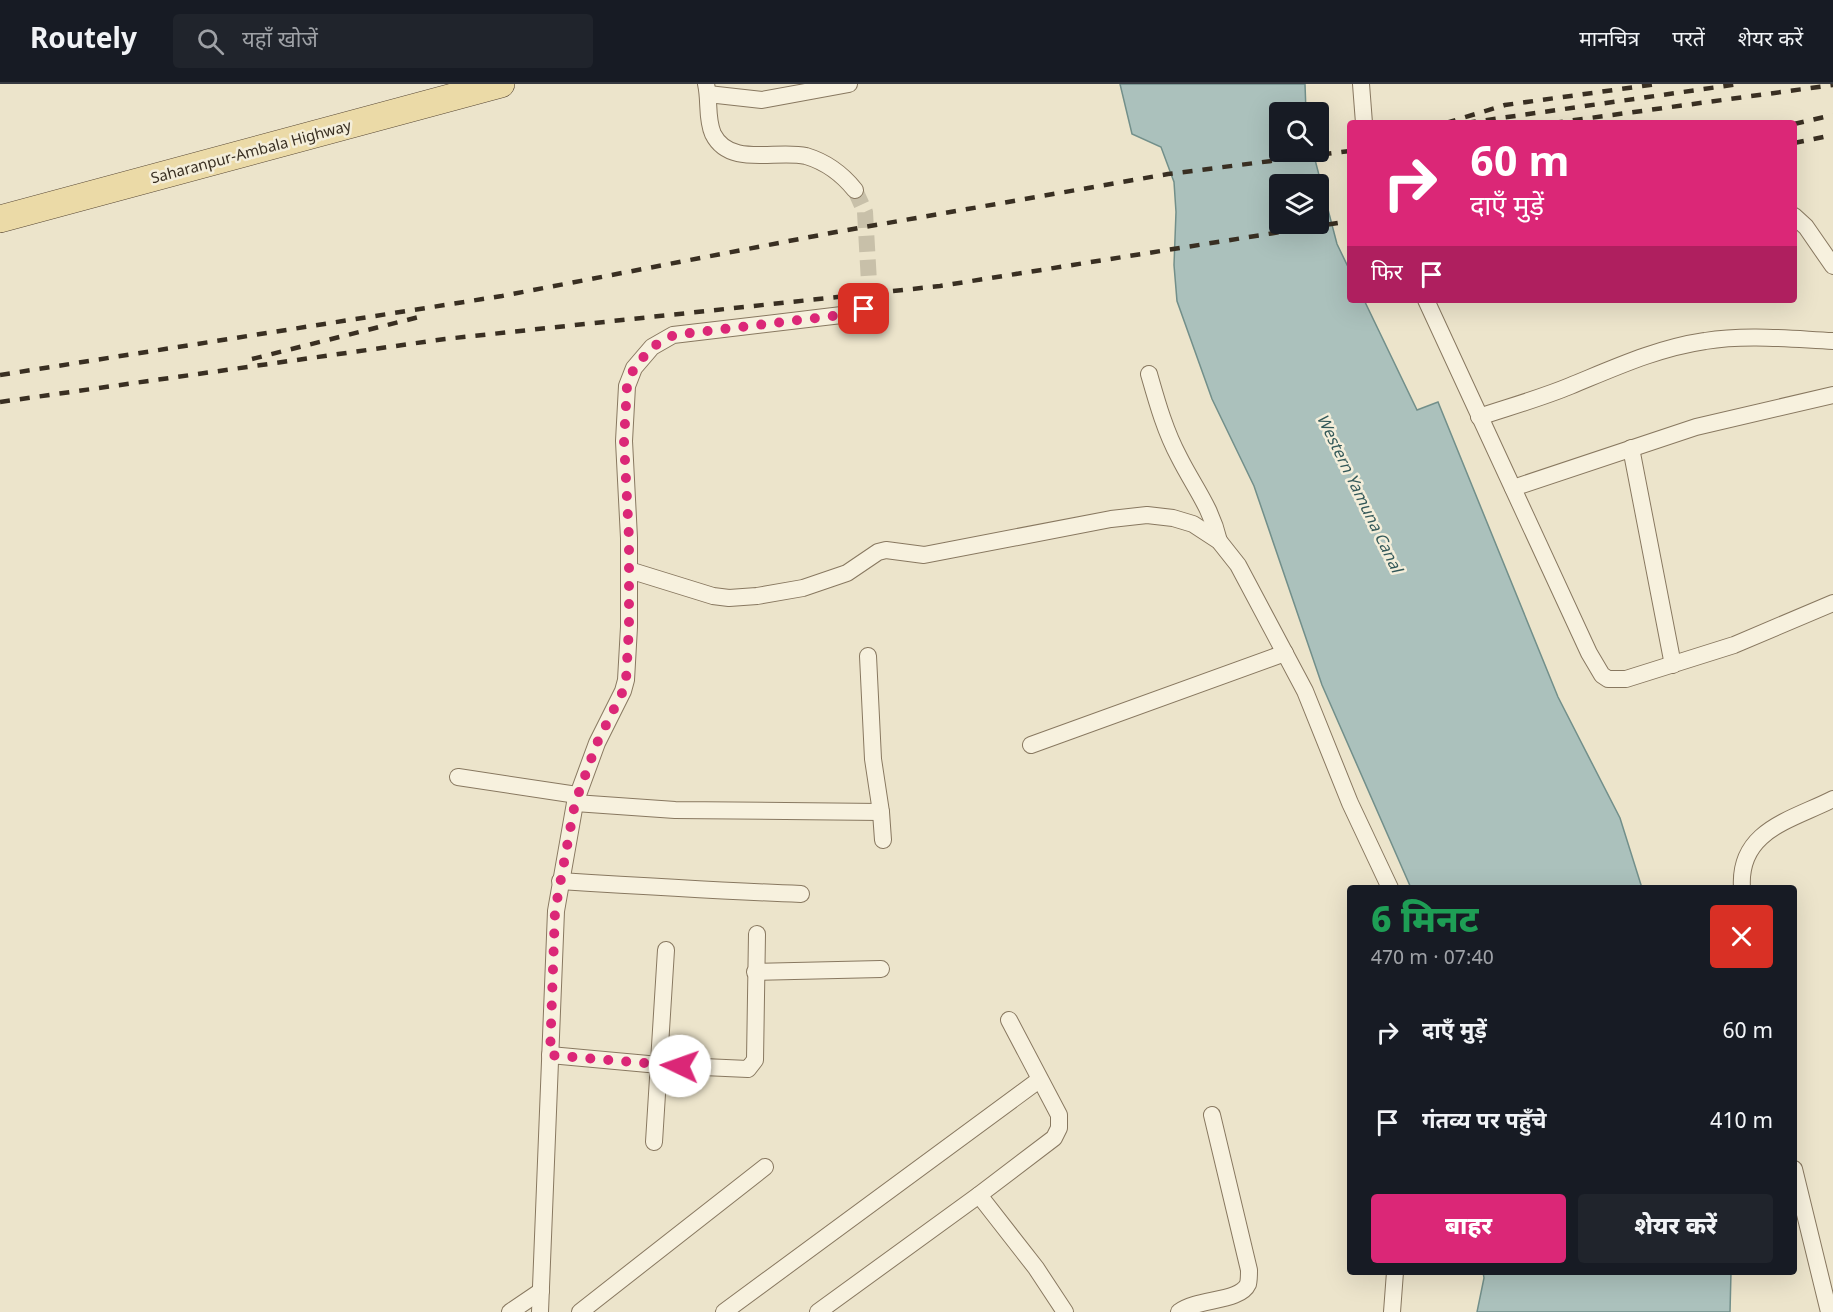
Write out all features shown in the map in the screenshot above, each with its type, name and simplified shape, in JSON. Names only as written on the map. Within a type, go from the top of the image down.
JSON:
[{"type":"main road","name":"Saharanpur-Ambala Highway","points":[[0,219],[501,84]]},
{"type":"street","points":[[849,84],[762,100],[707,89],[708,122],[714,136],[725,149],[739,154],[790,154],[815,159],[844,176],[855,190]]},
{"type":"street","points":[[1361,84],[1364,120]]},
{"type":"street","points":[[1797,219],[1806,227],[1833,266]]},
{"type":"street","points":[[540,1312],[555,911],[576,799],[597,743],[623,691],[629,627],[629,538],[624,441],[627,386],[634,368],[652,347],[674,335],[850,314],[864,309],[870,300]]},
{"type":"street","points":[[1427,303],[1589,653],[1602,675],[1608,679],[1626,679],[1673,665],[1734,645],[1833,603]]},
{"type":"street","points":[[1479,417],[1568,387],[1664,350],[1706,340],[1773,338],[1833,341]]},
{"type":"street","points":[[1149,374],[1173,445],[1214,518],[1220,541]]},
{"type":"street","points":[[1513,488],[1696,427],[1833,395]]},
{"type":"street","points":[[1631,448],[1673,665]]},
{"type":"street","points":[[629,570],[705,594],[738,597],[804,588],[847,573],[878,552],[886,550],[924,555],[1112,519],[1148,515],[1173,518],[1193,524],[1220,541],[1238,565],[1305,691],[1350,803],[1389,885]]},
{"type":"street","points":[[1031,745],[1285,653]]},
{"type":"street","points":[[868,656],[873,759],[883,840]]},
{"type":"street","points":[[458,777],[576,799],[675,810],[881,812]]},
{"type":"street","points":[[1742,885],[1744,862],[1756,840],[1782,822],[1833,799]]},
{"type":"street","points":[[560,881],[801,894]]},
{"type":"street","points":[[550,1055],[659,1065],[746,1069],[750,1067],[755,1060],[756,934]]},
{"type":"street","points":[[654,1142],[666,950]]},
{"type":"street","points":[[755,972],[881,969]]},
{"type":"street","points":[[818,1312],[979,1196],[1050,1142],[1057,1133],[1059,1115],[1009,1020]]},
{"type":"street","points":[[724,1312],[1039,1080]]},
{"type":"street","points":[[1179,1312],[1199,1302],[1234,1296],[1245,1288],[1249,1279],[1249,1270],[1212,1115]]},
{"type":"street","points":[[580,1312],[765,1167]]},
{"type":"street","points":[[1797,1181],[1829,1312]]},
{"type":"street","points":[[979,1196],[1036,1268],[1065,1312]]},
{"type":"street","points":[[1392,1312],[1395,1275]]},
{"type":"street","points":[[510,1312],[541,1291]]},
{"type":"water","name":"Western Yamuna Canal","points":[[1120,84],[1305,84],[1306,102],[1269,102],[1269,162],[1316,162],[1319,174],[1269,174],[1269,234],[1329,234],[1329,213],[1337,244],[1347,265],[1347,303],[1365,303],[1417,410],[1438,402],[1558,697],[1620,818],[1641,885],[1410,885],[1322,685],[1254,486],[1212,399],[1177,301],[1174,265],[1176,212],[1174,182],[1161,147],[1132,134]]},
{"type":"water","points":[[1484,1275],[1731,1275],[1730,1312],[1477,1312]]},
{"type":"tunnel","points":[[855,190],[865,212],[870,300]]},
{"type":"railway","points":[[1456,120],[1505,105],[1657,84]]},
{"type":"railway","points":[[1487,120],[1739,84]]},
{"type":"railway","points":[[1575,120],[1833,85]]},
{"type":"railway","points":[[1797,123],[1833,115]]},
{"type":"railway","points":[[1797,142],[1833,135]]},
{"type":"railway","points":[[0,375],[502,296],[836,232],[1168,174],[1347,151]]},
{"type":"railway","points":[[0,402],[445,339],[940,286],[1347,221]]},
{"type":"railway","points":[[252,359],[423,316]]},
{"type":"route","points":[[680,1066],[550,1055],[555,911],[575,803],[597,743],[616,707],[626,680],[629,627],[629,538],[624,441],[627,386],[634,368],[652,347],[674,335],[850,314],[864,309]]}]
